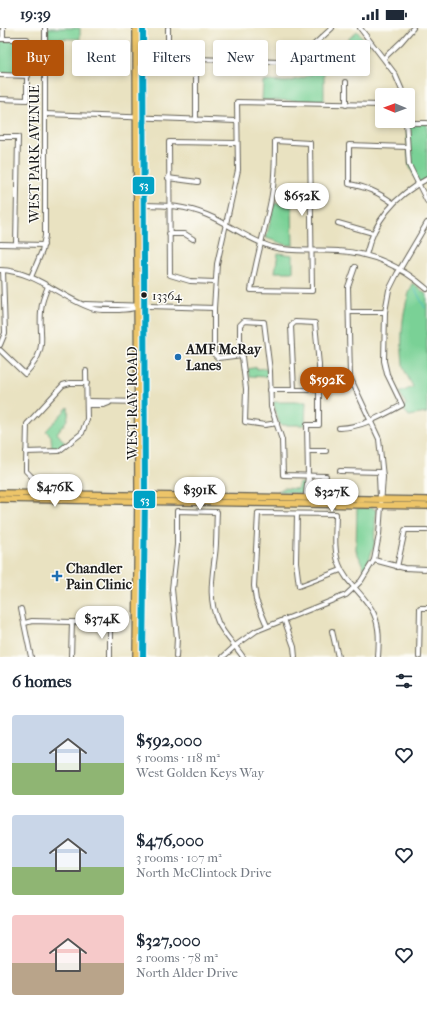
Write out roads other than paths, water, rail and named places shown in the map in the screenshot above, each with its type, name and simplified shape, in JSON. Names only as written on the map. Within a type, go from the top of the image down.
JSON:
[{"type":"main road","name":"WEST RAY ROAD","points":[[136,28],[136,117],[140,307],[144,402],[145,499],[143,657]]},
{"type":"main road","name":"WEST RAY ROAD","points":[[136,657],[138,499],[137,402],[144,205],[143,28]]},
{"type":"main road","points":[[0,493],[32,496],[138,499],[308,498],[427,506]]},
{"type":"main road","points":[[0,499],[32,496]]},
{"type":"main road","points":[[145,499],[380,502],[427,500]]},
{"type":"main road","points":[[137,577],[140,582],[140,598],[144,604]]},
{"type":"street","points":[[3,28],[2,39],[27,40]]},
{"type":"street","name":"WEST PARK AVENUE","points":[[45,28],[45,40]]},
{"type":"street","points":[[168,28],[168,40]]},
{"type":"street","points":[[205,60],[291,61],[299,58],[332,28]]},
{"type":"street","points":[[360,28],[395,74],[401,88]]},
{"type":"street","points":[[384,58],[413,28]]},
{"type":"street","points":[[0,76],[12,76]]},
{"type":"street","points":[[0,99],[27,100],[28,76]]},
{"type":"street","name":"WEST PARK AVENUE","points":[[31,277],[44,245],[45,76]]},
{"type":"street","points":[[196,76],[196,120]]},
{"type":"street","points":[[346,82],[346,105]]},
{"type":"street","points":[[242,355],[224,358],[215,357],[214,308],[217,264],[227,225],[238,170],[236,122],[237,102],[375,105]]},
{"type":"street","points":[[45,114],[236,122]]},
{"type":"street","points":[[415,123],[427,124]]},
{"type":"street","points":[[406,128],[409,165],[427,200]]},
{"type":"street","points":[[0,137],[18,137],[16,244]]},
{"type":"street","points":[[275,141],[310,143],[311,251],[312,291],[251,290],[260,243],[271,199],[274,176],[275,141]]},
{"type":"street","points":[[215,282],[190,281],[170,275],[168,178],[169,142],[238,143]]},
{"type":"street","points":[[393,203],[380,193],[368,187],[349,184],[349,145],[407,147]]},
{"type":"street","points":[[168,178],[198,182]]},
{"type":"street","points":[[366,255],[373,233],[393,203],[427,179]]},
{"type":"street","points":[[144,205],[169,205],[189,208],[208,215],[260,243],[274,248],[311,251],[339,251],[366,255],[400,269],[416,279],[427,289]]},
{"type":"street","points":[[338,223],[373,233]]},
{"type":"street","points":[[339,428],[371,422],[402,405],[387,374],[384,361],[385,312],[389,290],[427,224]]},
{"type":"street","points":[[169,234],[185,234],[193,238]]},
{"type":"street","points":[[0,244],[44,245]]},
{"type":"street","points":[[223,657],[235,646],[267,626],[330,602],[354,588],[366,575],[374,560],[379,540],[379,477],[381,472],[380,443],[350,377],[348,287],[355,267]]},
{"type":"street","points":[[0,345],[4,333],[2,270],[17,272],[31,277],[85,304],[132,305],[140,307],[214,308]]},
{"type":"street","points":[[0,350],[25,374],[37,361],[41,350],[41,305],[48,286]]},
{"type":"street","points":[[349,312],[385,312]]},
{"type":"street","points":[[277,423],[265,425],[245,422],[246,389],[240,341],[241,322],[264,322],[270,371],[271,407],[277,423],[282,440],[283,475],[326,476]]},
{"type":"street","points":[[294,390],[294,367],[291,343],[292,323],[315,323],[319,390],[319,425],[307,425],[308,476],[306,493],[308,498]]},
{"type":"street","points":[[26,452],[53,452],[66,447],[84,430],[87,422],[88,403],[86,370]]},
{"type":"street","points":[[350,377],[339,380],[336,382],[336,386],[340,388],[353,385]]},
{"type":"street","points":[[32,496],[33,478],[26,466],[26,429],[31,418],[63,386],[70,383],[87,382]]},
{"type":"street","points":[[270,390],[319,390]]},
{"type":"street","points":[[88,403],[104,405],[109,403],[144,402]]},
{"type":"street","points":[[308,451],[326,451]]},
{"type":"street","points":[[340,471],[381,472]]},
{"type":"street","points":[[176,657],[177,638],[172,589],[177,545],[178,511],[217,512],[211,592],[218,621],[243,657]]},
{"type":"street","points":[[267,626],[256,600],[254,586],[258,513],[336,514],[336,551],[341,570],[370,607],[376,620],[379,632],[378,657]]},
{"type":"street","points":[[297,514],[296,562],[299,586],[341,570]]},
{"type":"street","points":[[397,567],[404,530],[427,530]]},
{"type":"street","points":[[374,560],[397,567],[427,569]]},
{"type":"street","points":[[419,657],[420,608],[427,608]]},
{"type":"street","points":[[21,609],[31,657]]},
{"type":"street","points":[[284,619],[294,647],[295,657]]},
{"type":"street","points":[[25,623],[32,621],[110,623],[110,657]]},
{"type":"street","points":[[71,657],[72,622]]},
{"type":"street","points":[[332,631],[338,657]]},
{"type":"waterway","points":[[415,289],[425,308]]},
{"type":"place","name":"13364","points":[[144,295]]},
{"type":"place","name":"AMF McRay Lanes","points":[[178,357]]},
{"type":"place","name":"Chandler Pain Clinic","points":[[57,576]]}]
